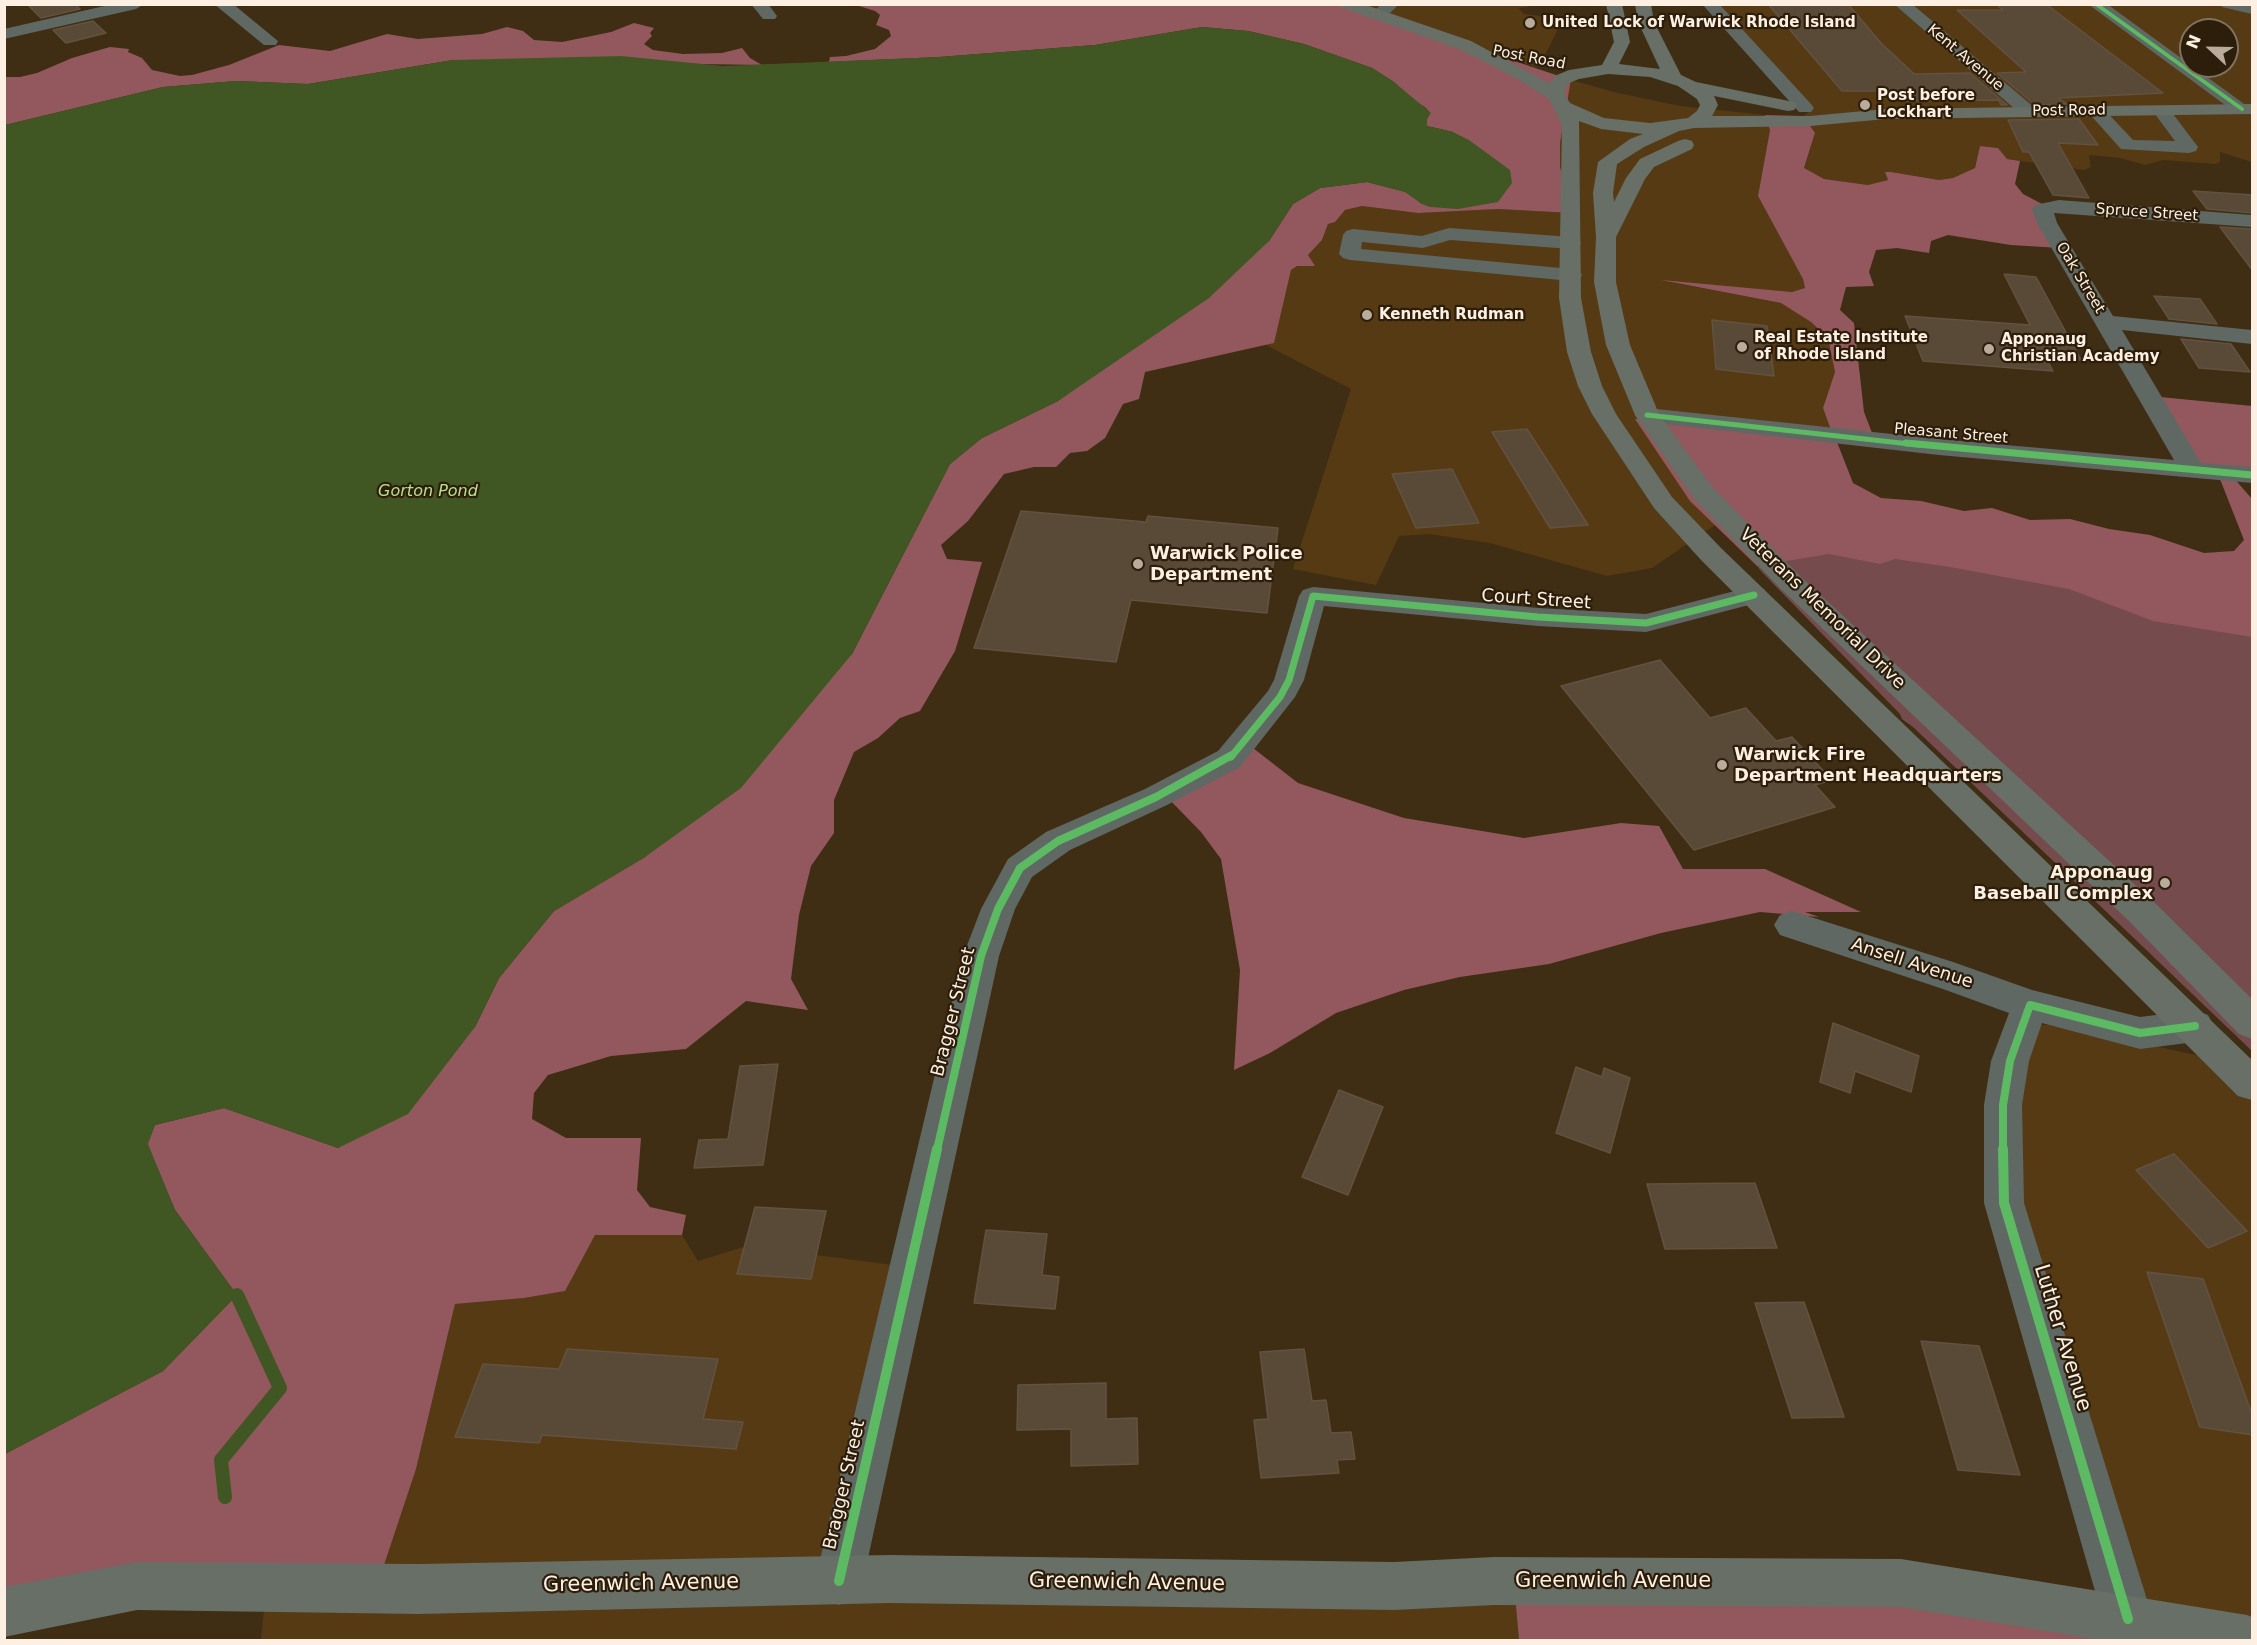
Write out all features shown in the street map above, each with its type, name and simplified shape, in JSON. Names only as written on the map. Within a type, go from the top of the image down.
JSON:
[{"type":"main road","name":"Post Road","points":[[1346,4],[1385,10],[1466,45],[1522,74],[1579,116],[1625,127],[1674,127],[1694,122]]},
{"type":"main road","points":[[1600,69],[1622,42],[1614,4]]},
{"type":"main road","points":[[1643,4],[1646,22],[1672,77]]},
{"type":"main road","name":"Post Road","points":[[1466,45],[1525,58]]},
{"type":"main road","name":"Post Road","points":[[1553,63],[1652,72],[1672,77],[1694,87]]},
{"type":"main road","name":"Post Road","points":[[1560,101],[1556,87],[1563,79],[1600,69]]},
{"type":"main road","points":[[1694,87],[1807,114]]},
{"type":"main road","points":[[1694,87],[1705,96],[1709,105],[1705,114],[1694,122]]},
{"type":"main road","name":"Veterans Memorial Drive","points":[[1560,101],[1571,125],[1570,298],[1580,352],[1590,386],[1604,414],[1663,502],[1711,554],[2253,1084]]},
{"type":"main road","name":"Post Road","points":[[1807,114],[2247,109]]},
{"type":"main road","points":[[1694,122],[1807,114]]},
{"type":"main road","points":[[1606,237],[1636,178],[1647,163],[1667,151],[1704,138],[1807,114]]},
{"type":"main road","name":"Veterans Memorial Drive","points":[[1674,127],[1637,143],[1608,162],[1603,193],[1606,237],[1605,282],[1618,345],[1647,416],[1704,494],[1791,583],[2144,914],[2253,1023]]},
{"type":"main road","name":"Greenwich Avenue","points":[[4,1612],[137,1586],[419,1589],[839,1581],[1394,1586],[1494,1581],[1901,1583],[2128,1619],[2247,1641]]},
{"type":"street","points":[[4,34],[136,4]]},
{"type":"street","points":[[222,4],[270,41]]},
{"type":"street","points":[[1710,4],[1807,114]]},
{"type":"street","name":"Kent Avenue","points":[[1902,4],[2029,112]]},
{"type":"street","points":[[2096,4],[2247,109]]},
{"type":"street","points":[[2228,4],[2253,9]]},
{"type":"street","points":[[2095,110],[2128,145],[2189,147],[2161,110]]},
{"type":"street","name":"Spruce Street","points":[[2042,209],[2058,206],[2253,221]]},
{"type":"street","name":"Oak Street","points":[[2042,209],[2047,223],[2193,471]]},
{"type":"street","points":[[1403,220],[1393,219],[1364,226],[1353,235],[1350,254],[1571,275]]},
{"type":"street","points":[[1353,235],[1424,232],[1571,243]]},
{"type":"street","points":[[1447,263],[1449,234]]},
{"type":"street","points":[[2106,322],[2253,337]]},
{"type":"street","name":"Pleasant Street","points":[[1647,416],[2193,471],[2253,475]]},
{"type":"street","name":"Court Street","points":[[1313,596],[1538,617],[1646,623],[1754,595]]},
{"type":"street","name":"Bragger Street","points":[[839,1581],[981,956],[998,909],[1020,868],[1058,841],[1156,797],[1229,759],[1280,697],[1289,680],[1313,596]]},
{"type":"street","name":"Ansell Avenue","points":[[1792,925],[1953,977],[2030,1005],[2140,1033],[2195,1026]]},
{"type":"street","name":"Luther Avenue","points":[[2030,1005],[2010,1062],[2003,1105],[2004,1203],[2128,1619]]},
{"type":"shaded area","points":[[856,5],[1347,5],[1571,80],[1560,143],[1560,167],[1572,213],[1498,209],[1418,213],[1362,206],[1345,210],[1335,222],[1328,224],[1322,240],[1308,255],[1315,266],[1297,266],[1291,270],[1274,343],[1145,372],[1139,399],[1123,404],[1105,438],[1087,451],[1070,453],[1056,467],[1034,467],[1004,474],[968,521],[941,545],[947,559],[982,562],[955,651],[920,711],[900,718],[878,738],[854,752],[834,800],[834,833],[811,866],[799,915],[791,979],[808,1010],[746,1001],[686,1049],[611,1056],[548,1075],[534,1093],[532,1119],[566,1138],[641,1138],[637,1190],[650,1207],[686,1215],[682,1235],[595,1235],[565,1291],[524,1298],[455,1304],[416,1469],[380,1577],[5,1607],[5,1454],[163,1371],[237,1295],[175,1210],[147,1144],[155,1125],[224,1108],[338,1148],[475,1027],[499,978],[554,911],[645,857],[852,654],[950,464],[982,438],[1058,401],[1269,241],[1293,204],[1320,188],[1367,182],[1406,192],[1422,204],[1453,132],[1427,126],[1430,113],[1426,108],[1406,95],[1394,82],[1372,68],[1304,44],[1248,31],[1202,27],[1095,45],[939,57],[829,62],[830,57],[846,56],[875,49],[891,36],[889,30],[876,25],[880,15]]},
{"type":"shaded area","points":[[1347,5],[1530,5],[1518,8],[1524,14],[1563,19],[1540,65],[1536,67]]},
{"type":"shaded area","points":[[1709,5],[2252,5],[2252,162],[2220,152],[2220,162],[2216,164],[2163,160],[2145,165],[2120,158],[2089,155],[2091,167],[2084,170],[2007,159],[1998,148],[1980,146],[1975,168],[1953,178],[1939,180],[1891,172],[1885,173],[1888,180],[1868,185],[1824,179],[1804,169],[1815,134],[1803,116],[1808,113]]},
{"type":"shaded area","points":[[634,23],[654,28],[650,33],[652,36],[644,44],[653,50],[683,54],[722,53],[742,48],[750,58],[762,65],[453,60],[308,84],[236,81],[163,87],[5,125],[4,77],[20,77],[37,73],[72,58],[110,47],[129,49],[128,52],[142,58],[152,70],[180,76],[229,65],[279,45],[330,51],[387,34],[418,39],[482,34],[507,27],[523,31],[534,40],[562,42],[611,32]]},
{"type":"shaded area","points":[[1571,80],[1680,106],[1765,115],[1770,130],[1758,196],[1803,279],[1805,288],[1792,292],[1669,282],[1781,303],[1811,322],[1828,338],[1835,372],[1823,408],[1832,433],[1715,525],[1652,568],[1607,576],[1490,543],[1429,534],[1399,536],[1376,585],[1293,569],[1351,389],[1266,345],[1274,342],[1291,270],[1297,266],[1314,266],[1308,255],[1322,240],[1328,224],[1335,222],[1345,210],[1362,206],[1418,213],[1498,209],[1572,213],[1560,167],[1560,143]]},
{"type":"shaded area","points":[[1765,115],[1803,116],[1815,133],[1804,168],[1824,179],[1868,185],[1888,180],[1885,172],[1939,180],[1953,178],[1975,168],[1980,146],[1998,148],[2007,159],[2020,161],[2015,184],[2023,194],[2044,205],[2060,248],[2011,245],[1948,235],[1931,241],[1929,253],[1897,248],[1876,250],[1869,272],[1874,286],[1846,287],[1840,310],[1854,323],[1864,412],[1874,438],[1835,437],[1853,483],[1881,498],[1921,501],[1964,511],[1992,508],[2030,520],[2070,519],[2109,529],[2150,535],[2204,553],[2234,551],[2244,540],[2218,474],[2189,468],[2150,396],[2252,406],[2252,474],[2232,476],[2252,499],[2252,637],[2153,621],[2069,589],[1895,559],[1880,564],[1829,554],[1757,566],[1690,501],[1635,419],[1832,433],[1823,408],[1835,372],[1828,338],[1811,322],[1781,303],[1661,280],[1792,292],[1805,288],[1803,279],[1758,196],[1770,130]]},
{"type":"shaded area","name":"Apponaug Baseball Complex","points":[[1764,535],[2252,594],[2252,1051],[1902,719],[1900,714],[1762,572],[1757,566],[1791,560]]},
{"type":"shaded area","points":[[1244,741],[1298,783],[1404,818],[1524,838],[1621,823],[1659,826],[1683,869],[1765,869],[1861,912],[1805,912],[1819,917],[1760,912],[1661,933],[1549,964],[1460,977],[1404,990],[1336,1013],[1270,1053],[1234,1070],[1240,970],[1221,859],[1201,832],[1163,793]]},
{"type":"shaded area","points":[[2052,1024],[2252,1067],[2252,1640],[2213,1640],[2119,1607],[1996,1197],[2034,1026]]},
{"type":"shaded area","points":[[595,1235],[682,1235],[698,1261],[747,1246],[901,1266],[837,1567],[1514,1584],[1519,1640],[261,1640],[266,1588],[380,1577],[416,1469],[455,1304],[524,1298],[564,1291]]},
{"type":"shaded area","points":[[1514,1584],[2119,1607],[2213,1640],[1519,1640]]},
{"type":"water","name":"Gorton Pond","points":[[1202,27],[1248,31],[1304,44],[1372,68],[1394,82],[1431,113],[1427,119],[1427,126],[1453,132],[1469,140],[1510,170],[1512,183],[1498,202],[1458,209],[1430,207],[1405,192],[1367,182],[1320,188],[1293,204],[1269,241],[1209,298],[1058,401],[982,438],[950,464],[852,654],[741,788],[645,857],[554,911],[499,978],[475,1027],[408,1114],[338,1148],[224,1108],[155,1125],[148,1144],[175,1210],[237,1295],[163,1371],[5,1454],[5,125],[163,87],[236,81],[308,84],[453,60],[621,56],[723,66],[939,57],[1095,45]]},
{"type":"building","points":[[27,4],[75,4],[80,9],[41,18]]},
{"type":"building","points":[[1768,4],[1848,4],[1881,43],[1914,74],[1970,73],[2007,105],[2001,105],[1999,100],[1902,101],[1891,91],[1842,91]]},
{"type":"building","points":[[1996,4],[2046,4],[2163,93],[2058,98],[2067,104],[2035,105],[1997,73],[2026,72],[1957,10],[2003,10]]},
{"type":"building","points":[[93,21],[106,33],[66,43],[53,30]]},
{"type":"building","points":[[2079,119],[2098,145],[2058,143],[2089,198],[2053,195],[2029,152],[2023,152],[2008,120]]},
{"type":"building","points":[[2193,191],[2253,195],[2253,213],[2207,209]]},
{"type":"building","points":[[2220,227],[2253,229],[2253,271]]},
{"type":"building","points":[[2004,274],[2036,277],[2081,360],[2046,358],[2053,371],[1923,361],[1905,316],[2030,325]]},
{"type":"building","points":[[2154,296],[2200,299],[2217,324],[2169,319]]},
{"type":"building","name":"Real Estate Institute of Rhode Island","points":[[1712,320],[1767,326],[1774,376],[1716,369]]},
{"type":"building","points":[[2181,339],[2231,344],[2250,372],[2199,368]]},
{"type":"building","points":[[1527,429],[1588,525],[1550,528],[1492,432]]},
{"type":"building","points":[[1452,469],[1479,523],[1416,528],[1392,474]]},
{"type":"building","name":"Warwick Police Department","points":[[1021,511],[1146,522],[1148,516],[1278,528],[1267,613],[1131,600],[1116,662],[974,648]]},
{"type":"building","name":"Warwick Fire Department Headquarters","points":[[1660,660],[1710,718],[1746,708],[1776,741],[1792,737],[1832,780],[1815,785],[1835,807],[1694,850],[1561,686]]},
{"type":"building","points":[[1833,1023],[1919,1056],[1911,1092],[1855,1071],[1850,1093],[1820,1082]]},
{"type":"building","points":[[778,1064],[763,1165],[694,1168],[699,1140],[728,1139],[740,1066]]},
{"type":"building","points":[[1576,1067],[1602,1077],[1604,1068],[1630,1078],[1610,1153],[1556,1133]]},
{"type":"building","points":[[1339,1090],[1383,1107],[1348,1195],[1302,1177]]},
{"type":"building","points":[[2174,1154],[2247,1231],[2208,1248],[2136,1170]]},
{"type":"building","points":[[1755,1183],[1777,1248],[1665,1249],[1647,1184]]},
{"type":"building","points":[[755,1207],[826,1211],[811,1279],[737,1274]]},
{"type":"building","points":[[986,1230],[1047,1234],[1042,1275],[1059,1277],[1055,1309],[974,1303]]},
{"type":"building","points":[[2147,1272],[2203,1279],[2253,1417],[2253,1435],[2200,1427]]},
{"type":"building","points":[[1804,1302],[1844,1417],[1792,1418],[1755,1303]]},
{"type":"building","points":[[1921,1341],[1979,1346],[2020,1475],[1958,1470]]},
{"type":"building","points":[[567,1349],[718,1359],[703,1419],[743,1422],[736,1449],[542,1435],[539,1443],[455,1437],[483,1364],[559,1369]]},
{"type":"building","points":[[1304,1349],[1312,1401],[1326,1400],[1331,1433],[1351,1432],[1355,1459],[1337,1460],[1339,1473],[1261,1478],[1254,1420],[1268,1419],[1260,1352]]},
{"type":"building","points":[[1106,1383],[1106,1419],[1137,1418],[1138,1464],[1071,1466],[1071,1429],[1017,1430],[1018,1385]]},
{"type":"waterway","points":[[225,1497],[221,1460],[280,1388],[237,1295]]},
{"type":"cycle path","points":[[2096,4],[2242,109]]},
{"type":"cycle path","points":[[1647,415],[1939,447],[2252,475]]},
{"type":"cycle path","points":[[839,1581],[981,956],[998,909],[1020,868],[1058,841],[1156,797],[1229,759],[1280,697],[1289,680],[1313,596],[1538,617],[1646,623],[1754,595]]},
{"type":"cycle path","points":[[2128,1619],[2004,1203],[2003,1105],[2010,1061],[2030,1005],[2140,1033],[2195,1026]]},
{"type":"place","name":"United Lock of Warwick Rhode Island","points":[[1530,23]]},
{"type":"place","name":"Post before Lockhart","points":[[1865,105]]},
{"type":"place","name":"Kenneth Rudman","points":[[1367,315]]},
{"type":"place","name":"Real Estate Institute of Rhode Island","points":[[1742,347]]},
{"type":"place","name":"Apponaug Christian Academy","points":[[1989,349]]},
{"type":"place","name":"Warwick Police Department","points":[[1138,564]]},
{"type":"place","name":"Warwick Fire Department Headquarters","points":[[1722,765]]},
{"type":"place","name":"Apponaug Baseball Complex","points":[[2165,883]]}]
